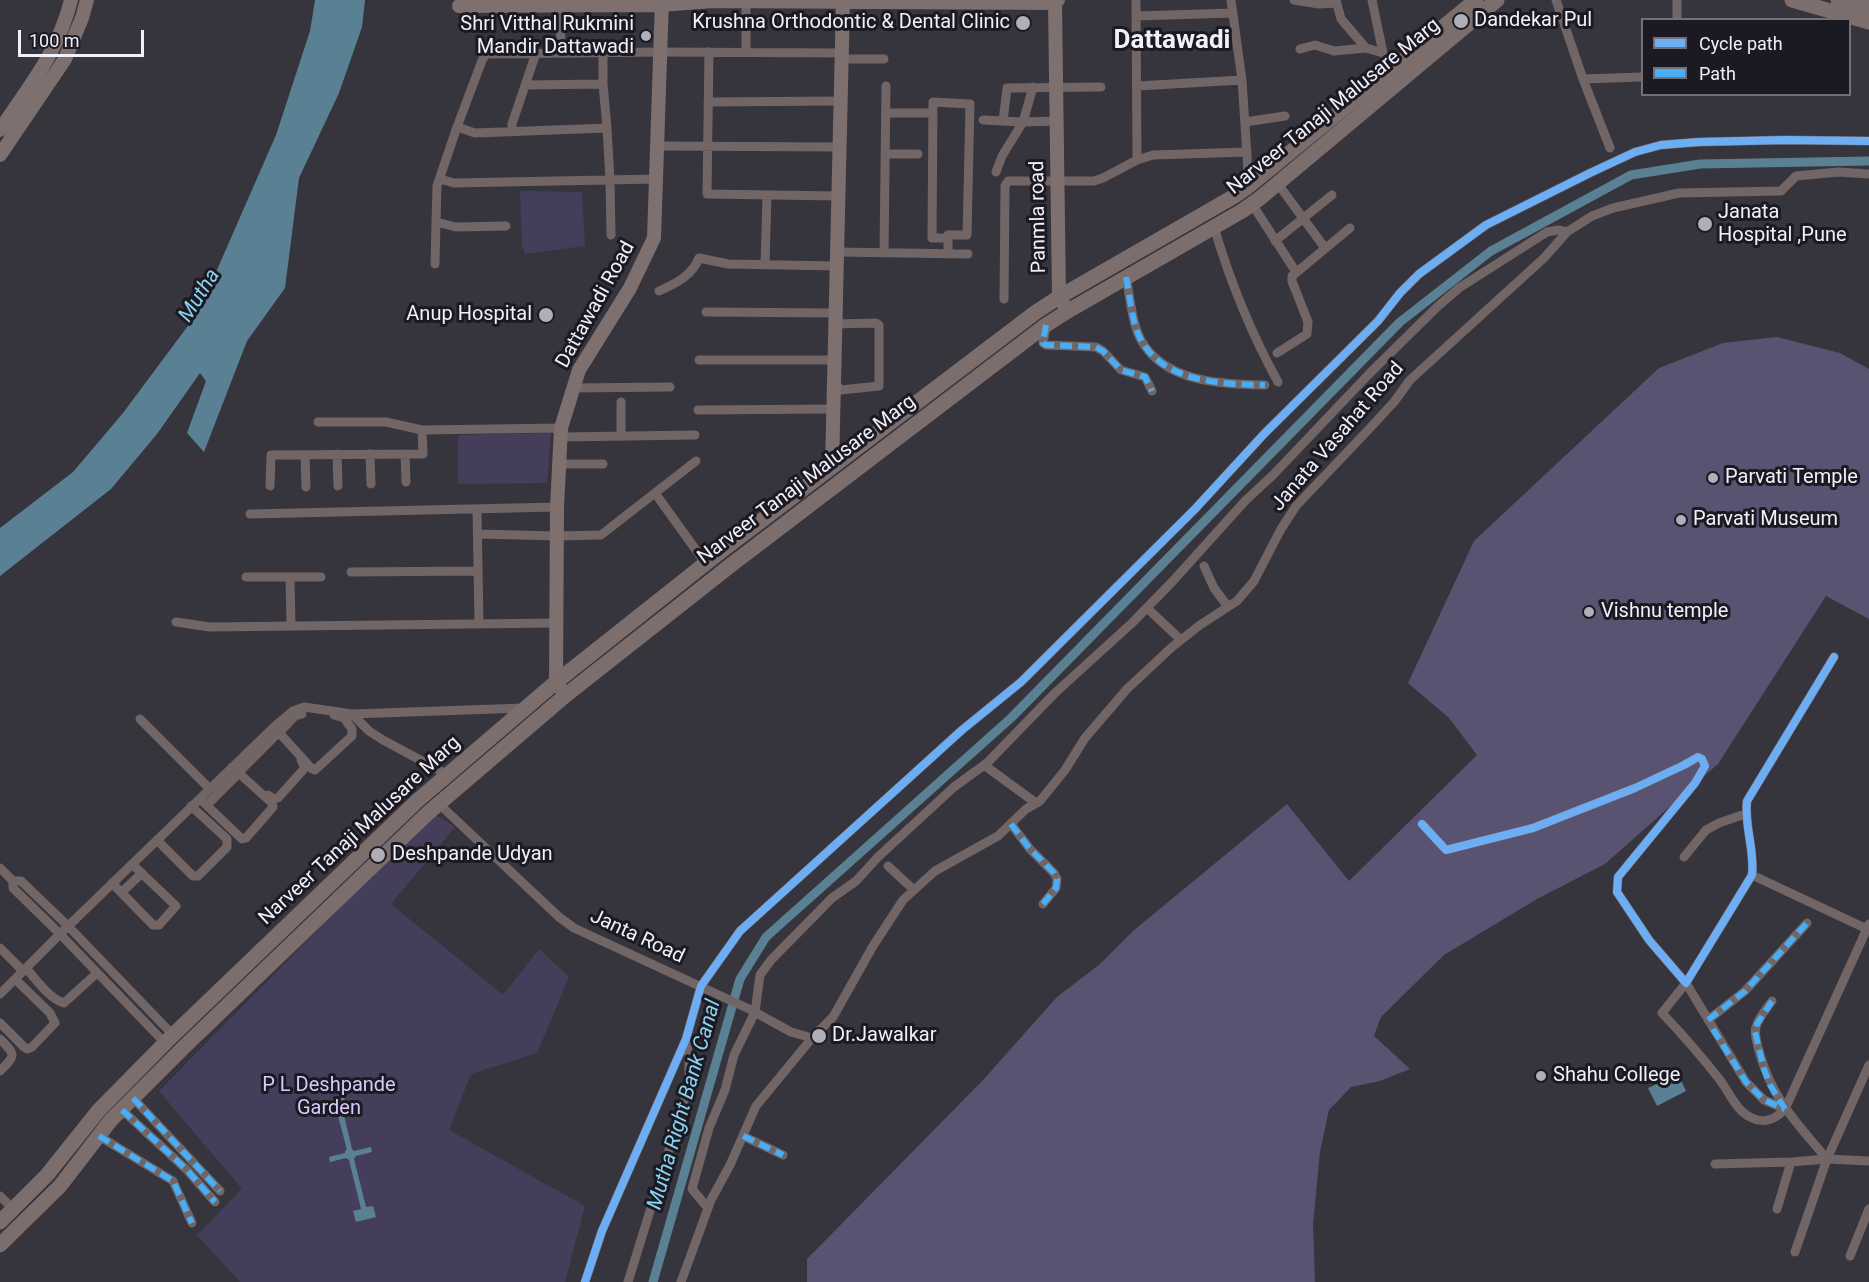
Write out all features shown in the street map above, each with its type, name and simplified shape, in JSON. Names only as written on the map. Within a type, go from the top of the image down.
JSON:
[{"type":"main road","name":"Narveer Tanaji Malusare Marg","points":[[0,1222],[47,1175],[99,1110],[169,1039],[412,805],[556,682],[706,564],[1036,312],[1249,186],[1390,77],[1497,0]]},
{"type":"main road","points":[[1792,0],[1814,13],[1845,18]]},
{"type":"main road","points":[[1838,0],[1869,8]]},
{"type":"main road","name":"Narveer Tanaji Malusare Marg","points":[[0,1245],[60,1185],[122,1110],[180,1051],[439,804],[566,695],[739,558],[1046,325],[1252,204],[1278,184],[1474,1]]},
{"type":"main road","points":[[1851,19],[1869,22]]},
{"type":"main road","points":[[169,1039],[180,1051]]},
{"type":"street","points":[[0,130],[52,54],[71,0]]},
{"type":"street","points":[[0,155],[65,59],[87,0]]},
{"type":"street","points":[[459,6],[560,6],[712,0],[1049,2]]},
{"type":"street","points":[[1136,0],[1137,160]]},
{"type":"street","points":[[1231,0],[1242,80],[1249,186]]},
{"type":"street","points":[[1294,0],[1319,4],[1337,2],[1341,19],[1366,48]]},
{"type":"street","points":[[1372,0],[1390,77]]},
{"type":"street","points":[[1556,0],[1610,148]]},
{"type":"street","points":[[1677,0],[1677,18]]},
{"type":"street","points":[[746,1],[746,52]]},
{"type":"street","points":[[832,467],[843,1]]},
{"type":"street","name":"Panmla road","points":[[1049,2],[1057,87],[1059,297],[1068,310]]},
{"type":"street","name":"Dattawadi Road","points":[[556,682],[556,537],[561,433],[579,370],[630,288],[654,238],[662,3]]},
{"type":"street","points":[[560,6],[561,53]]},
{"type":"street","points":[[1136,16],[1233,13]]},
{"type":"street","points":[[1300,49],[1316,45],[1334,51],[1366,48],[1383,53]]},
{"type":"street","points":[[603,52],[610,180],[610,235]]},
{"type":"street","points":[[709,52],[707,194],[838,196]]},
{"type":"street","points":[[435,264],[437,186],[483,58],[487,54],[746,52],[884,59]]},
{"type":"street","points":[[513,132],[512,124],[536,53]]},
{"type":"street","points":[[1583,79],[1641,77]]},
{"type":"street","points":[[1137,86],[1242,80]]},
{"type":"street","points":[[525,85],[603,84]]},
{"type":"street","points":[[884,253],[886,86]]},
{"type":"street","points":[[996,172],[1002,156],[1023,122],[1033,87]]},
{"type":"street","points":[[1003,121],[1007,88],[1101,87]]},
{"type":"street","points":[[708,102],[840,101]]},
{"type":"street","points":[[948,238],[932,238],[933,102],[970,104],[967,235],[948,235],[948,238],[948,254]]},
{"type":"street","points":[[886,113],[929,113]]},
{"type":"street","points":[[1245,122],[1285,116]]},
{"type":"street","points":[[983,120],[1057,121]]},
{"type":"street","points":[[457,127],[475,133],[607,128]]},
{"type":"street","points":[[585,1282],[602,1231],[686,1039],[705,988],[740,932],[954,737],[1021,682],[1195,509],[1264,434],[1378,321],[1400,293],[1419,274],[1486,225],[1590,172],[1635,152],[1661,146],[1699,142],[1869,141]]},
{"type":"street","points":[[657,146],[839,147]]},
{"type":"street","points":[[1004,299],[1005,183],[1008,181],[1094,181],[1137,160],[1153,155],[1247,152]]},
{"type":"street","points":[[885,154],[918,154]]},
{"type":"street","name":"Janata Vasahat Road","points":[[681,1282],[708,1208],[756,1106],[832,1017],[903,900],[935,871],[998,836],[1026,809],[1040,801],[1065,770],[1102,716],[1127,689],[1181,640],[1237,601],[1254,581],[1281,529],[1296,506],[1394,402],[1410,380],[1544,258],[1567,232],[1592,216],[1613,208],[1679,193],[1781,190],[1796,176],[1838,172],[1869,174]]},
{"type":"street","points":[[440,179],[454,183],[656,179]]},
{"type":"street","points":[[1278,184],[1325,248]]},
{"type":"street","points":[[765,265],[767,195]]},
{"type":"street","points":[[1275,241],[1332,195]]},
{"type":"street","points":[[1252,204],[1296,272]]},
{"type":"street","points":[[436,222],[456,227],[506,226]]},
{"type":"street","points":[[1214,227],[1221,252],[1258,346],[1278,382]]},
{"type":"street","points":[[1277,353],[1307,334],[1308,322],[1292,276],[1350,228]]},
{"type":"street","points":[[708,1208],[692,1189],[710,1128],[725,1090],[734,1055],[752,1010],[760,975],[787,943],[832,898],[856,881],[878,857],[954,788],[984,765],[1055,693],[1147,608],[1245,501],[1273,475],[1370,373],[1459,288],[1546,232],[1558,230],[1567,232]]},
{"type":"street","points":[[659,291],[677,284],[690,272],[699,258],[728,264],[765,265],[884,253],[968,254]]},
{"type":"street","points":[[1126,277],[1141,340],[1163,363],[1203,381],[1265,385]]},
{"type":"street","points":[[706,312],[876,322],[879,325],[879,386],[842,390],[834,387]]},
{"type":"street","points":[[1046,325],[1042,339],[1046,345],[1096,347],[1121,370],[1145,377],[1152,391]]},
{"type":"street","points":[[699,360],[834,360]]},
{"type":"street","points":[[573,388],[670,387]]},
{"type":"street","points":[[621,402],[621,436]]},
{"type":"street","points":[[699,410],[833,409]]},
{"type":"street","points":[[318,422],[386,422],[422,430],[621,436],[695,435]]},
{"type":"street","points":[[270,486],[271,454],[423,454],[422,430]]},
{"type":"street","points":[[305,454],[306,487]]},
{"type":"street","points":[[337,454],[338,486]]},
{"type":"street","points":[[370,454],[371,484]]},
{"type":"street","points":[[405,454],[406,482]]},
{"type":"street","points":[[478,534],[556,537],[602,535],[696,462]]},
{"type":"street","points":[[559,464],[603,464]]},
{"type":"street","points":[[655,494],[706,564]]},
{"type":"street","points":[[250,514],[557,507]]},
{"type":"street","points":[[477,508],[479,624]]},
{"type":"street","points":[[1204,566],[1214,588],[1228,607]]},
{"type":"street","points":[[351,572],[478,571]]},
{"type":"street","points":[[246,577],[321,577]]},
{"type":"street","points":[[291,577],[291,626]]},
{"type":"street","points":[[1147,608],[1181,640]]},
{"type":"street","points":[[176,622],[210,627],[556,623]]},
{"type":"street","points":[[1752,875],[1868,928],[1785,1109],[1778,1117],[1771,1120],[1752,1119],[1742,1111],[1722,1082],[1662,1013],[1686,983],[1752,875],[1753,866],[1745,814],[1747,801],[1834,657]]},
{"type":"street","points":[[556,682],[566,695]]},
{"type":"street","points":[[276,731],[293,711],[304,707],[352,714],[527,708]]},
{"type":"street","points":[[0,994],[191,806],[203,802],[276,731],[295,716],[305,713],[341,717],[353,733],[331,756],[312,770],[276,731]]},
{"type":"street","points":[[352,714],[382,740],[448,775]]},
{"type":"street","points":[[140,719],[210,789]]},
{"type":"street","points":[[237,768],[271,798],[278,798],[304,766],[276,731]]},
{"type":"street","points":[[1422,824],[1446,850],[1533,828],[1635,788],[1698,757],[1702,759],[1705,766],[1695,783],[1618,877],[1617,892],[1649,940],[1686,983],[1746,1082],[1764,1100],[1785,1109]]},
{"type":"street","points":[[984,765],[1036,803]]},
{"type":"street","points":[[203,802],[210,789],[237,768]]},
{"type":"street","points":[[203,802],[242,839],[246,838],[273,807],[272,803],[237,768]]},
{"type":"street","name":"Janta Road","points":[[439,804],[559,917],[574,928],[752,1010]]},
{"type":"street","points":[[156,841],[193,876],[198,876],[227,847],[227,839],[191,806]]},
{"type":"street","points":[[1684,857],[1706,830],[1745,814]]},
{"type":"street","points":[[1011,824],[1057,879],[1056,888],[1043,904]]},
{"type":"street","points":[[156,841],[192,880]]},
{"type":"street","points":[[112,883],[153,925],[159,925],[176,906],[142,873],[134,862]]},
{"type":"street","points":[[134,862],[174,898]]},
{"type":"street","points":[[888,866],[914,890]]},
{"type":"street","points":[[0,868],[14,881],[21,881],[68,926],[169,1039]]},
{"type":"street","points":[[122,892],[142,873]]},
{"type":"street","points":[[14,881],[12,888],[97,973],[169,1039]]},
{"type":"street","points":[[1708,1020],[1745,991],[1807,923]]},
{"type":"street","points":[[2,955],[64,1003],[97,973]]},
{"type":"street","points":[[0,1023],[27,1048],[32,1047],[55,1023],[51,1013],[15,979]]},
{"type":"street","points":[[1772,1001],[1757,1024],[1755,1032],[1764,1069],[1770,1085],[1785,1109],[1827,1159]]},
{"type":"street","points":[[752,1010],[791,1032],[812,1038]]},
{"type":"street","points":[[0,1039],[12,1050],[13,1054],[0,1071]]},
{"type":"street","points":[[628,1282],[689,1085],[689,1056],[686,1039]]},
{"type":"street","points":[[1795,1252],[1827,1159],[1869,1065]]},
{"type":"street","points":[[133,1098],[220,1191]]},
{"type":"street","points":[[122,1110],[187,1170],[215,1202]]},
{"type":"street","points":[[99,1136],[172,1181],[192,1222]]},
{"type":"street","points":[[743,1136],[783,1155]]},
{"type":"street","points":[[1716,1164],[1827,1159],[1869,1161]]},
{"type":"street","points":[[1777,1209],[1791,1162]]},
{"type":"street","points":[[0,1196],[13,1209]]},
{"type":"street","points":[[1850,1256],[1869,1209]]},
{"type":"green space","points":[[520,191],[582,192],[585,246],[525,254],[522,245]]},
{"type":"green space","points":[[551,433],[547,483],[458,484],[458,435]]},
{"type":"green space","name":"P L Deshpande Garden","points":[[433,813],[455,827],[391,904],[503,995],[539,949],[569,977],[537,1053],[471,1074],[449,1130],[585,1206],[565,1282],[240,1282],[197,1235],[242,1189],[159,1091]]},
{"type":"shaded area","points":[[1777,337],[1840,353],[1869,369],[1869,619],[1826,596],[1718,764],[1605,864],[1537,899],[1444,955],[1381,1017],[1374,1036],[1410,1069],[1380,1081],[1351,1087],[1329,1110],[1320,1152],[1313,1224],[1315,1282],[807,1282],[807,1259],[983,1080],[1057,997],[1100,964],[1133,931],[1287,804],[1349,881],[1477,755],[1449,718],[1408,683],[1474,541],[1659,368],[1723,343]]},
{"type":"water","points":[[315,0],[365,0],[362,27],[339,93],[299,178],[285,288],[247,341],[204,452],[187,433],[206,381],[200,373],[157,434],[111,489],[0,576],[0,528],[73,472],[123,413],[199,311],[276,135],[310,31]]},
{"type":"water","points":[[1678,1074],[1686,1091],[1657,1106],[1648,1088]]},
{"type":"water","points":[[344,1097],[347,1110],[343,1111],[352,1149],[354,1151],[371,1147],[372,1152],[356,1156],[354,1159],[366,1207],[373,1206],[376,1217],[356,1222],[353,1211],[361,1209],[349,1160],[346,1158],[330,1162],[329,1157],[345,1153],[347,1150],[337,1112],[334,1113],[331,1100]]},
{"type":"waterway","name":"Mutha Right Bank Canal","points":[[653,1282],[740,979],[766,937],[1011,718],[1400,322],[1491,251],[1631,175],[1700,164],[1869,161]]},
{"type":"marked path","points":[[1126,277],[1133,318],[1141,340],[1151,354],[1164,365],[1179,373],[1213,382],[1265,385]]},
{"type":"marked path","points":[[1046,325],[1043,343],[1046,345],[1096,347],[1121,370],[1145,377],[1152,391]]},
{"type":"marked path","points":[[1011,824],[1057,879],[1056,888],[1043,904]]},
{"type":"marked path","points":[[1708,1020],[1745,991],[1807,923]]},
{"type":"marked path","points":[[1772,1001],[1757,1024],[1755,1032],[1770,1085],[1785,1109]]},
{"type":"marked path","points":[[1713,1029],[1746,1082],[1764,1100],[1785,1109]]},
{"type":"marked path","points":[[133,1098],[220,1191]]},
{"type":"marked path","points":[[122,1110],[187,1170],[215,1202]]},
{"type":"marked path","points":[[99,1136],[173,1181],[192,1223]]},
{"type":"marked path","points":[[743,1136],[783,1155]]},
{"type":"cycle path","points":[[585,1282],[602,1231],[686,1039],[701,986],[740,931],[962,730],[1021,682],[1195,509],[1264,434],[1378,321],[1400,293],[1419,274],[1486,225],[1635,152],[1661,145],[1699,142],[1869,141]]},
{"type":"cycle path","points":[[1422,824],[1446,850],[1533,828],[1635,788],[1698,757],[1702,759],[1705,766],[1695,783],[1618,877],[1617,892],[1649,940],[1686,983],[1752,875],[1747,801],[1834,657]]},
{"type":"place","name":"Dandekar Pul","points":[[1461,21]]},
{"type":"place","name":"Krushna Orthodontic & Dental Clinic","points":[[1023,23]]},
{"type":"place","name":"Shri Vitthal Rukmini Mandir Dattawadi","points":[[646,36]]},
{"type":"place","name":"Janata Hospital ,Pune","points":[[1705,224]]},
{"type":"place","name":"Anup Hospital","points":[[546,315]]},
{"type":"place","name":"Parvati Temple","points":[[1713,478]]},
{"type":"place","name":"Parvati Museum","points":[[1681,520]]},
{"type":"place","name":"Vishnu temple","points":[[1589,612]]},
{"type":"place","name":"Deshpande Udyan","points":[[378,855]]},
{"type":"place","name":"Dr.Jawalkar","points":[[819,1036]]},
{"type":"place","name":"Shahu College","points":[[1541,1076]]},
{"type":"district","name":"Dattawadi","points":[[1172,41]]},
{"type":"water label","name":"Mutha","points":[[200,296]]}]
